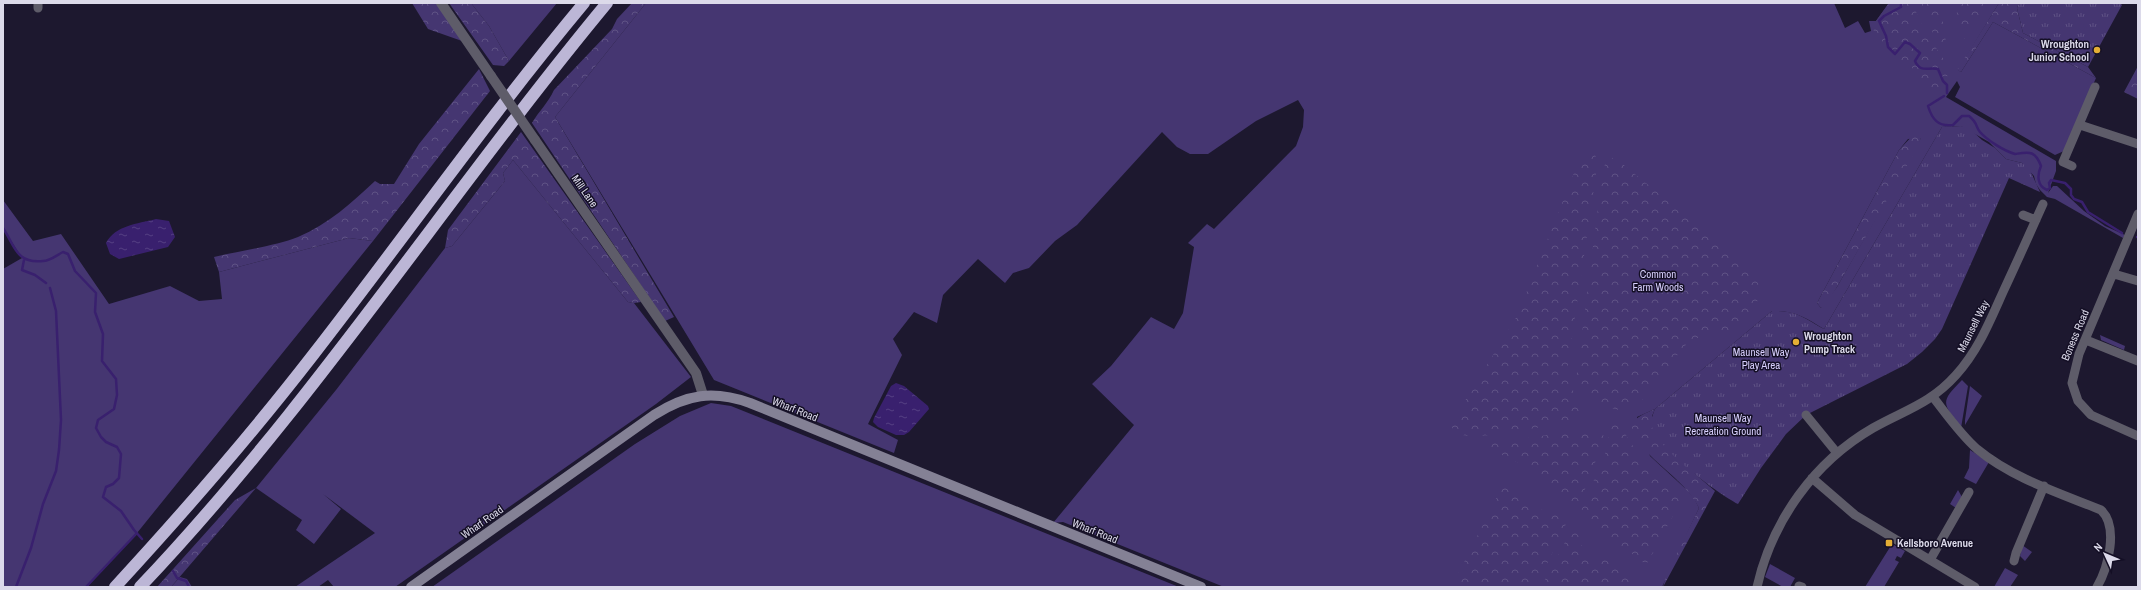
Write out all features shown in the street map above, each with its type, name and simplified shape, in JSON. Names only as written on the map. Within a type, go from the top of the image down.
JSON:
[{"type":"highway","points":[[115,587],[213,478],[270,410],[396,246],[492,116],[584,3]]},
{"type":"highway","points":[[140,587],[226,490],[283,421],[384,292],[502,134],[607,3]]},
{"type":"main road","name":"Wharf Road","points":[[411,587],[654,415],[679,402],[704,395],[728,396],[756,405],[1201,587]]},
{"type":"street","name":"Mill Lane","points":[[441,3],[696,373],[704,395]]},
{"type":"street","points":[[2072,166],[2064,162],[2095,87]]},
{"type":"street","points":[[2080,125],[2138,144]]},
{"type":"street","name":"Maunsell Way","points":[[1757,587],[1773,538],[1797,498],[1812,478],[1837,453],[1872,429],[1933,397],[1957,375],[1975,352],[2043,204]]},
{"type":"street","name":"Boness Road","points":[[2138,214],[2086,340],[2075,362],[2072,379],[2073,388],[2078,401],[2084,409],[2096,418],[2138,436]]},
{"type":"street","points":[[2023,215],[2036,220]]},
{"type":"street","points":[[2114,274],[2138,281]]},
{"type":"street","points":[[2086,340],[2138,361]]},
{"type":"street","points":[[1933,397],[1956,426],[1978,449],[2015,473],[2101,510],[2109,520],[2110,535],[2107,565],[2097,587]]},
{"type":"street","points":[[1806,415],[1837,453]]},
{"type":"street","points":[[1812,478],[1855,515],[1975,587]]},
{"type":"street","points":[[2014,561],[2044,486]]},
{"type":"street","points":[[1930,560],[1969,492]]},
{"type":"green space","points":[[412,3],[437,3],[462,41],[428,29]]},
{"type":"green space","points":[[449,3],[471,3],[489,26],[509,61],[504,66],[493,65]]},
{"type":"green space","points":[[471,3],[557,3],[509,61],[489,26]]},
{"type":"green space","points":[[632,3],[646,3],[555,117],[674,317],[665,321],[532,123],[554,90],[612,29],[617,19]]},
{"type":"green space","points":[[646,3],[1834,3],[1845,28],[1858,21],[1865,33],[1871,31],[1869,21],[1876,21],[1889,3],[1999,3],[1958,70],[1961,72],[1993,22],[2096,78],[2064,151],[2055,155],[1955,97],[1960,87],[1957,81],[1946,97],[2056,161],[2056,171],[2048,193],[2053,186],[2057,186],[2084,211],[2105,226],[2125,235],[2123,238],[2055,199],[2047,197],[2036,184],[2034,176],[2022,163],[2006,159],[1989,142],[1961,126],[1942,127],[1824,329],[1793,313],[1772,311],[1655,409],[1637,417],[1650,456],[1687,490],[1694,498],[1699,508],[1662,587],[1224,587],[1063,522],[1053,523],[1134,425],[1092,384],[1111,366],[1151,317],[1174,329],[1183,313],[1194,247],[1188,243],[1207,224],[1214,229],[1296,146],[1303,127],[1304,110],[1298,100],[1256,121],[1208,154],[1190,154],[1177,147],[1162,132],[1077,225],[1055,241],[1029,268],[1013,273],[1005,283],[978,259],[943,295],[937,323],[914,312],[893,339],[902,355],[868,424],[898,440],[894,453],[714,380],[555,117]],"holes":[[[1921,138],[1837,287],[1821,308],[1817,303],[1899,150],[1908,139]]]},
{"type":"green space","points":[[1889,3],[1912,3],[1925,32],[1947,64],[1949,72],[1941,91],[1926,84],[1921,79],[1917,71],[1889,54],[1883,42],[1874,32],[1873,25]]},
{"type":"green space","points":[[1921,3],[1940,3],[1946,42],[1945,47],[1934,36]]},
{"type":"green space","points":[[1955,3],[1986,3],[1969,35],[1964,39],[1961,33]]},
{"type":"green space","points":[[1999,3],[2019,3],[2017,8],[2023,33],[2088,67],[2096,78],[1993,22],[1961,72],[1957,70]]},
{"type":"green space","points":[[2019,3],[2120,3],[2122,5],[2088,67],[2023,33],[2017,8]]},
{"type":"green space","points":[[2138,66],[2138,99],[2124,92]]},
{"type":"green space","points":[[479,69],[490,91],[373,241],[349,238],[219,272],[214,257],[268,246],[298,237],[330,219],[375,181],[380,184],[394,184],[419,144]]},
{"type":"green space","name":"Maunsell Way Recreation Ground","points":[[1961,126],[1969,128],[1982,140],[1995,148],[2006,159],[2022,163],[2029,168],[2040,192],[2009,178],[1942,329],[1935,339],[1922,352],[1907,364],[1806,415],[1786,434],[1761,468],[1738,504],[1717,491],[1677,459],[1665,447],[1651,425],[1655,409],[1772,311],[1794,313],[1824,329],[1942,127]]},
{"type":"green space","points":[[521,132],[641,302],[628,302],[513,160],[503,173],[505,181],[452,246],[445,248],[448,230]]},
{"type":"green space","points":[[1915,133],[1921,138],[1917,148],[1837,287],[1825,306],[1821,308],[1817,303],[1899,150]]},
{"type":"green space","points":[[1589,151],[1595,155],[1598,161],[1566,378],[1580,405],[1578,416],[1573,421],[1500,434],[1472,436],[1459,434],[1451,426],[1452,422],[1517,316],[1574,173],[1583,156]]},
{"type":"green space","name":"Common Farm Woods","points":[[1614,157],[1744,263],[1757,281],[1759,289],[1759,296],[1753,308],[1732,329],[1727,332],[1718,332],[1706,335],[1690,342],[1685,346],[1649,393],[1639,403],[1629,409],[1619,410],[1607,406],[1593,396],[1576,380],[1602,176],[1605,164]]},
{"type":"green space","points":[[513,160],[628,302],[634,303],[691,377],[656,404],[395,587],[334,587],[328,580],[318,587],[295,587],[375,533],[323,494],[341,509],[314,544],[296,530],[302,520],[256,488],[336,390],[445,248],[452,246],[505,181],[503,173]]},
{"type":"green space","points":[[3,200],[33,241],[61,234],[109,304],[170,286],[199,301],[222,299],[219,272],[349,238],[373,241],[137,533],[87,587],[3,587],[3,269],[22,258],[3,228]]},
{"type":"green space","points":[[2100,335],[2125,346],[2124,350],[2101,340]]},
{"type":"green space","points":[[1962,380],[1968,386],[1961,428],[1947,408],[1946,403],[1950,394]]},
{"type":"green space","points":[[1970,386],[1982,396],[1965,425],[1965,420]]},
{"type":"green space","points":[[711,403],[731,406],[1179,587],[432,587],[635,444],[680,416]]},
{"type":"green space","points":[[1655,409],[1652,416],[1695,474],[1715,491],[1663,587],[1666,575],[1699,508],[1692,496],[1683,486],[1644,449],[1631,426],[1638,417]]},
{"type":"green space","points":[[1620,422],[1638,453],[1682,495],[1682,499],[1648,562],[1645,564],[1579,516],[1607,449],[1610,424]]},
{"type":"green space","points":[[1588,429],[1598,431],[1603,434],[1604,439],[1581,500],[1573,510],[1521,464],[1481,445]]},
{"type":"green space","points":[[1970,450],[1989,462],[1976,484],[1964,478],[1969,468]]},
{"type":"green space","points":[[1508,482],[1530,506],[1555,514],[1566,524],[1536,587],[1454,587],[1453,584],[1502,487]]},
{"type":"green space","points":[[256,488],[171,587],[157,587],[235,500]]},
{"type":"green space","points":[[1958,490],[1962,497],[1956,508],[1950,504]]},
{"type":"green space","points":[[1572,529],[1582,539],[1582,551],[1587,555],[1607,561],[1620,568],[1635,581],[1633,587],[1541,587]]},
{"type":"green space","points":[[1892,544],[1905,551],[1901,558],[1897,556],[1895,560],[1899,562],[1884,587],[1865,587]]},
{"type":"green space","points":[[2022,545],[2032,552],[2025,561],[2020,556]]},
{"type":"green space","points":[[1770,564],[1795,578],[1790,587],[1783,587],[1765,577]]},
{"type":"green space","points":[[2005,568],[2018,575],[2010,587],[1994,587]]},
{"type":"green space","points":[[180,577],[187,579],[192,587],[171,587]]},
{"type":"water","points":[[156,219],[169,221],[175,237],[168,247],[119,259],[110,254],[106,243],[115,232],[134,224]]},
{"type":"water","points":[[896,383],[904,386],[928,406],[929,409],[909,432],[904,435],[896,435],[878,427],[873,422],[891,386]]},
{"type":"waterway","points":[[1901,3],[1901,7],[1884,16],[1879,21],[1886,36],[1888,47],[1895,54],[1905,42],[1910,44],[1920,53],[1915,61],[1919,67],[1925,69],[1938,69],[1943,81],[1947,85],[1947,93]]},
{"type":"waterway","points":[[1944,96],[1928,106],[1931,115],[1936,121],[1943,125],[1953,125],[1962,116],[1969,116],[1974,121],[1978,130],[1991,142],[2001,148],[2015,154],[2031,153],[2036,157],[2041,166],[2039,173],[2041,186],[2047,190],[2050,188],[2049,183],[2051,180],[2065,183],[2071,189],[2071,195],[2074,199],[2082,202],[2088,212],[2122,233]]},
{"type":"waterway","points":[[3,228],[17,252],[27,260],[46,261],[63,252],[68,254],[75,271],[96,293],[95,312],[103,334],[102,361],[116,379],[117,395],[114,409],[98,420],[96,428],[101,437],[106,442],[117,447],[121,454],[119,478],[113,484],[106,487],[103,497],[121,511],[142,539]]},
{"type":"waterway","points":[[24,260],[22,270],[35,275],[46,283]]},
{"type":"waterway","points":[[16,587],[31,548],[43,504],[56,471],[59,450],[61,420],[56,311],[50,288]]},
{"type":"waterway","points":[[86,587],[137,533]]},
{"type":"waterway","points":[[173,571],[177,578],[186,581],[189,587]]},
{"type":"place","name":"Wroughton Junior School","points":[[2097,50]]},
{"type":"place","name":"Wroughton Pump Track","points":[[1796,342]]},
{"type":"place","name":"Kellsboro Avenue","points":[[1889,543]]},
{"type":"park label","name":"Maunsell Way Play Area","points":[[1761,358]]}]
